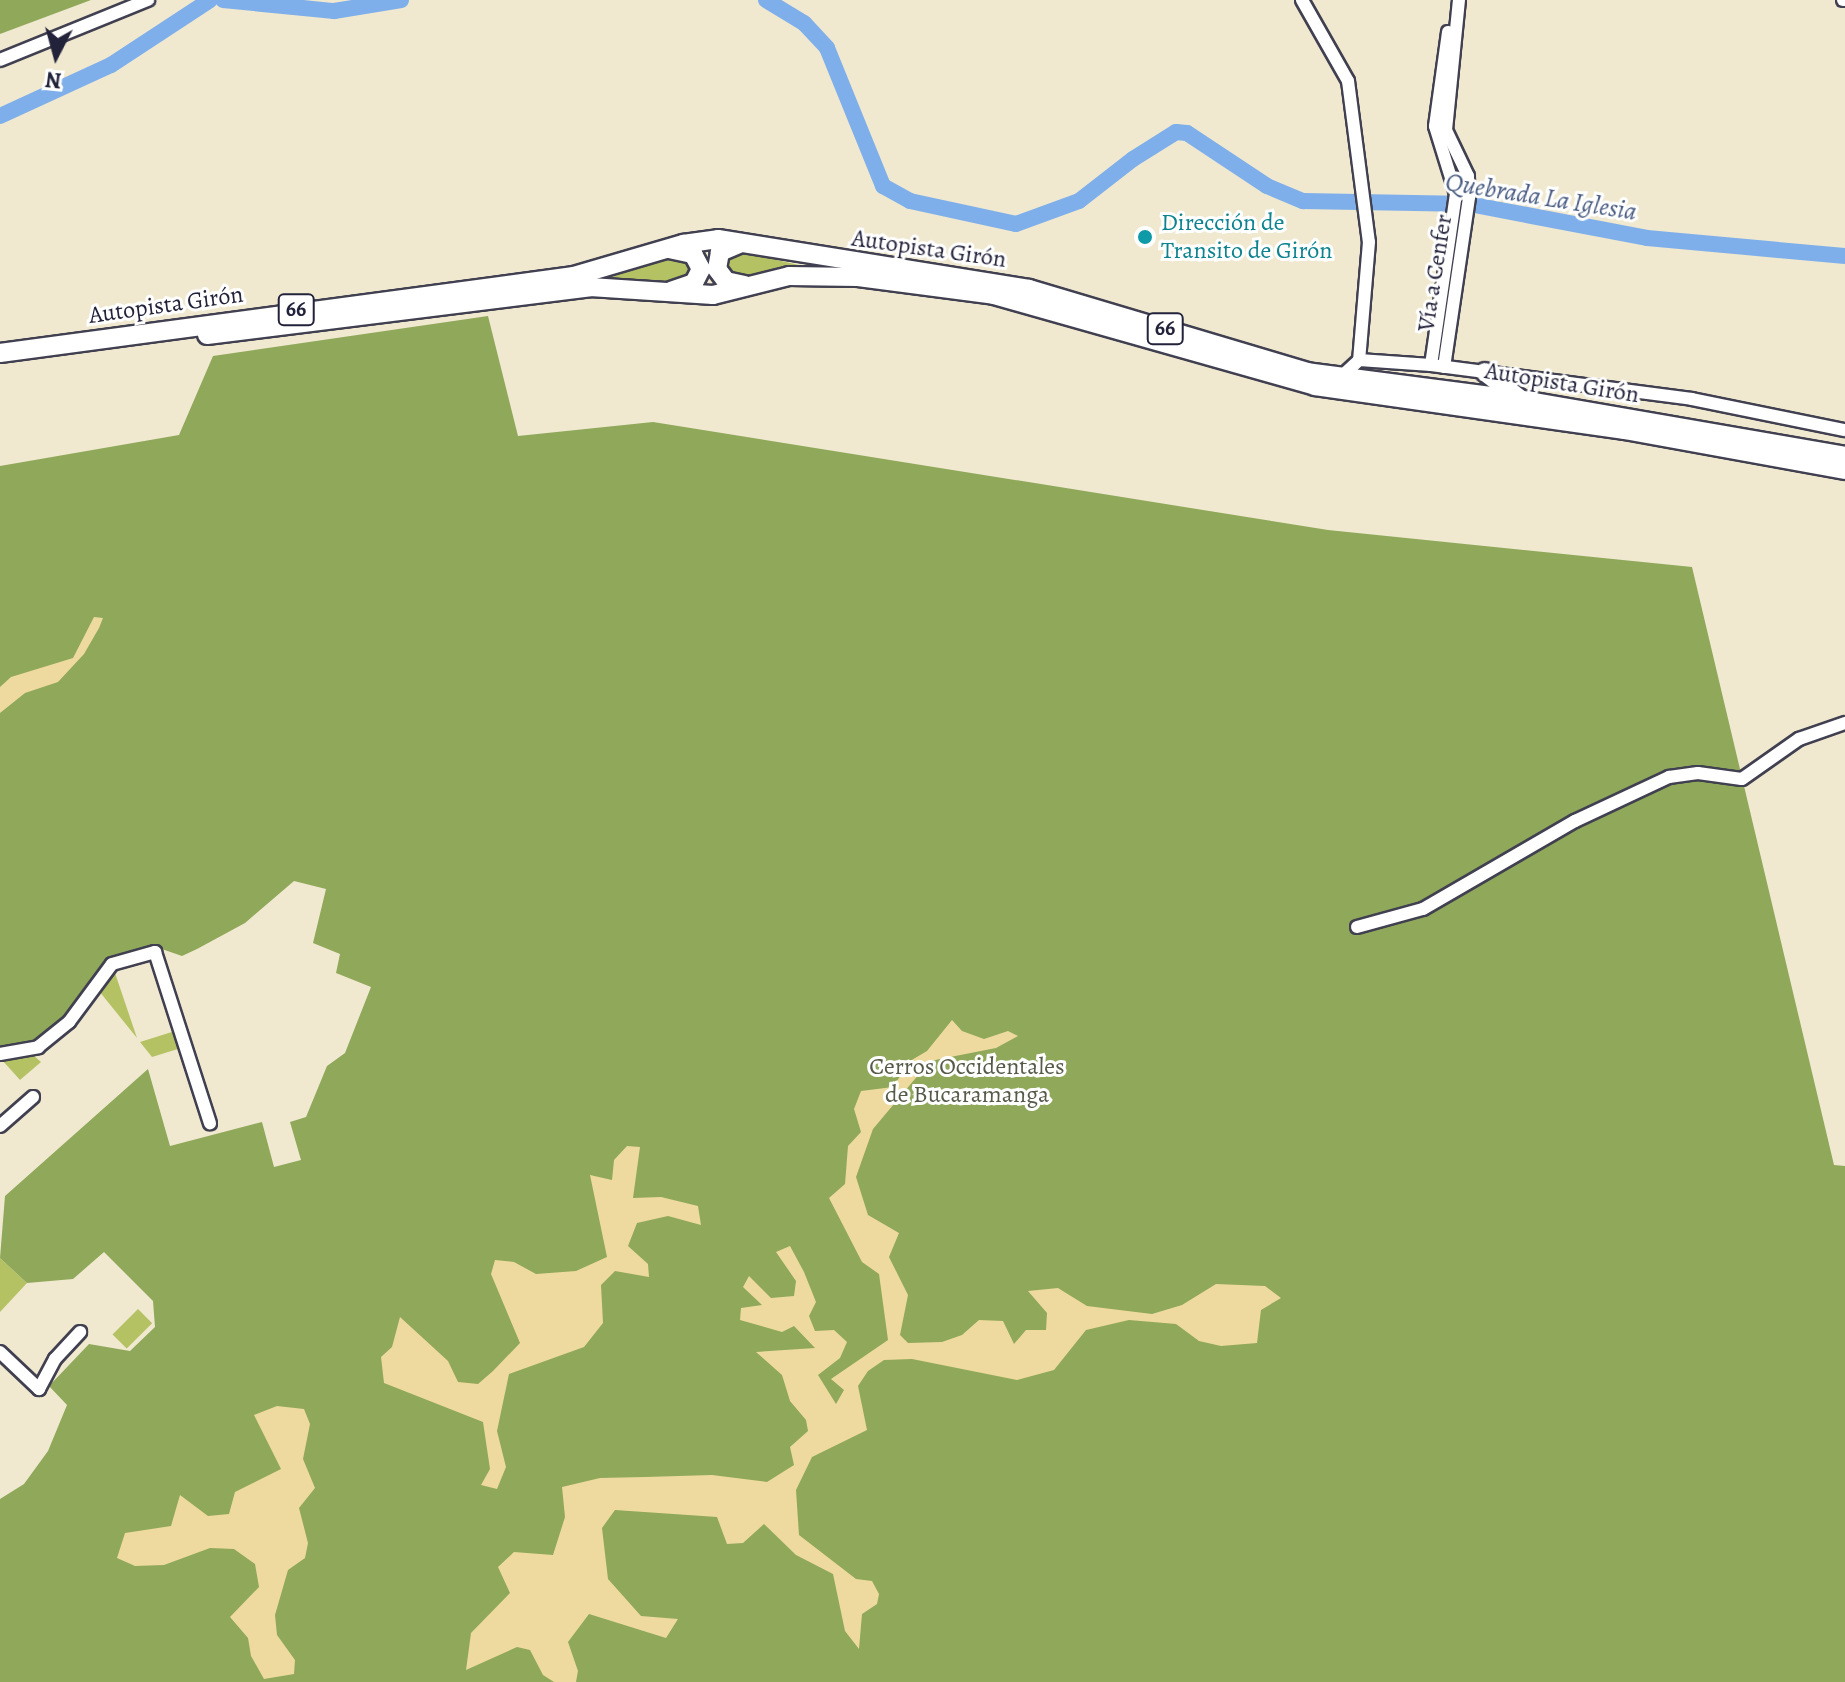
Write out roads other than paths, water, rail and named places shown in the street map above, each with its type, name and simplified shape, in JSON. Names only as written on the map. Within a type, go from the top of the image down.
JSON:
[{"type":"highway","name":"Autopista Girón","points":[[0,353],[574,276],[702,239],[1029,289],[1307,372],[1522,400],[1845,456]]},
{"type":"highway","points":[[742,243],[720,252],[717,269],[726,281],[748,286]]},
{"type":"highway","points":[[665,249],[693,254],[701,269],[694,283],[669,292]]},
{"type":"highway","name":"Autopista Girón","points":[[0,365],[590,287],[713,295],[818,275],[950,287],[1315,386],[1625,430],[1845,470]]},
{"type":"highway","points":[[1485,372],[1522,400]]},
{"type":"street","points":[[0,60],[148,0]]},
{"type":"street","points":[[1302,0],[1348,81],[1369,242],[1359,360],[1342,376]]},
{"type":"street","name":"Vía a Cenfer","points":[[1451,0],[1435,126],[1463,195]]},
{"type":"street","name":"Vía a Cenfer","points":[[1437,366],[1468,176],[1446,130],[1459,0]]},
{"type":"street","points":[[1359,360],[1437,366],[1692,399],[1845,430]]},
{"type":"street","points":[[1357,927],[1423,909],[1575,821],[1669,777],[1698,773],[1742,779],[1799,739],[1845,723]]},
{"type":"street","points":[[0,1054],[38,1047],[69,1022],[112,964],[155,952],[210,1123]]},
{"type":"street","points":[[0,1126],[33,1097]]},
{"type":"street","points":[[0,1352],[39,1389],[55,1359],[80,1332]]},
{"type":"waterway","name":"Quebrada La Iglesia","points":[[0,116],[111,65],[210,0]]},
{"type":"waterway","name":"Quebrada La Iglesia","points":[[223,0],[334,11],[401,0]]},
{"type":"waterway","name":"Quebrada La Iglesia","points":[[766,0],[804,23],[827,48],[883,186],[910,201],[1016,224],[1079,201],[1133,159],[1176,132],[1187,133],[1267,186],[1303,201],[1469,204],[1647,238],[1845,256]]},
{"type":"place","name":"Dirección de Transito de Girón","points":[[1145,237]]},
{"type":"park label","name":"Cerros Occidentales de Bucaramanga","points":[[967,1081]]}]
